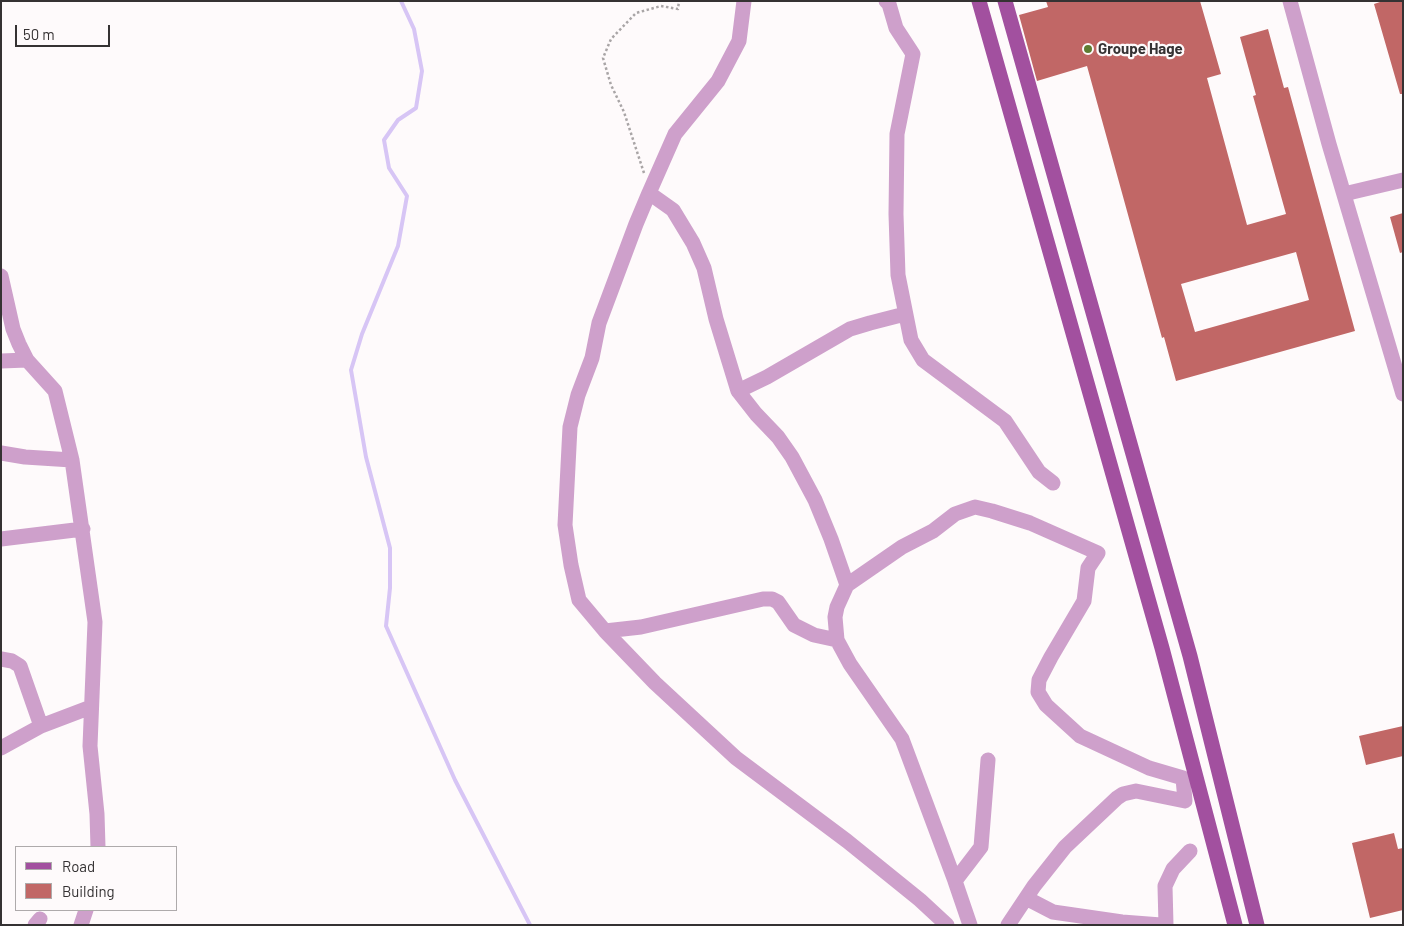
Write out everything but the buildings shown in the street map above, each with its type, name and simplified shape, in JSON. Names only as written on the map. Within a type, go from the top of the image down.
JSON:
[{"type":"main road","points":[[979,1],[1159,638],[1235,925]]},
{"type":"main road","points":[[1004,1],[1190,656],[1257,925]]},
{"type":"street","points":[[744,1],[739,40],[718,81],[675,134],[636,224],[599,323],[592,358],[578,395],[570,427],[565,525],[571,565],[579,600],[605,631],[655,683],[736,758],[847,841],[920,900],[947,925]]},
{"type":"street","points":[[886,1],[889,4],[896,28],[913,54],[898,134],[896,214],[898,275],[911,340],[923,360],[1005,421],[1039,472],[1053,483]]},
{"type":"street","points":[[1290,1],[1403,394]]},
{"type":"street","points":[[1344,194],[1403,180]]},
{"type":"street","points":[[649,193],[673,210],[693,243],[704,268],[716,319],[738,391],[756,414],[778,437],[792,457],[815,500],[847,585]]},
{"type":"street","points":[[1,276],[13,329],[27,360],[55,391],[72,460],[95,622],[90,746],[98,814],[98,846]]},
{"type":"street","points":[[738,391],[774,374],[850,329],[905,314]]},
{"type":"street","points":[[1,361],[27,360]]},
{"type":"street","points":[[1,453],[25,457],[72,460]]},
{"type":"street","points":[[970,925],[902,739],[850,664],[837,640],[835,628],[837,606],[847,585],[902,547],[933,531],[955,514],[975,508],[992,511],[1030,523],[1098,553],[1088,568],[1084,601],[1039,680],[1038,692],[1046,705],[1080,736],[1149,768],[1183,778],[1185,801],[1136,791],[1116,798],[1065,847],[1008,925]]},
{"type":"street","points":[[1,538],[83,528]]},
{"type":"street","points":[[605,631],[641,627],[764,599],[772,599],[778,602],[794,625],[814,635],[837,640]]},
{"type":"street","points":[[1,659],[12,661],[20,666],[41,726]]},
{"type":"street","points":[[1,748],[41,726],[91,707]]},
{"type":"street","points":[[954,881],[982,847],[988,760]]},
{"type":"street","points":[[1166,925],[1165,886],[1173,869],[1190,851]]},
{"type":"street","points":[[1026,898],[1053,912],[1122,922],[1161,925]]},
{"type":"street","points":[[81,925],[86,911]]},
{"type":"path","points":[[649,193],[635,143],[624,112],[611,85],[603,58],[611,39],[636,13],[661,6],[678,8],[679,1]]},
{"type":"waterway","points":[[401,1],[414,29],[422,71],[416,108],[398,120],[384,140],[389,168],[407,196],[398,246],[362,334],[351,370],[366,457],[390,548],[390,588],[386,626],[455,780],[530,925]]},
{"type":"place","name":"Groupe Hage","points":[[1088,49]]}]
